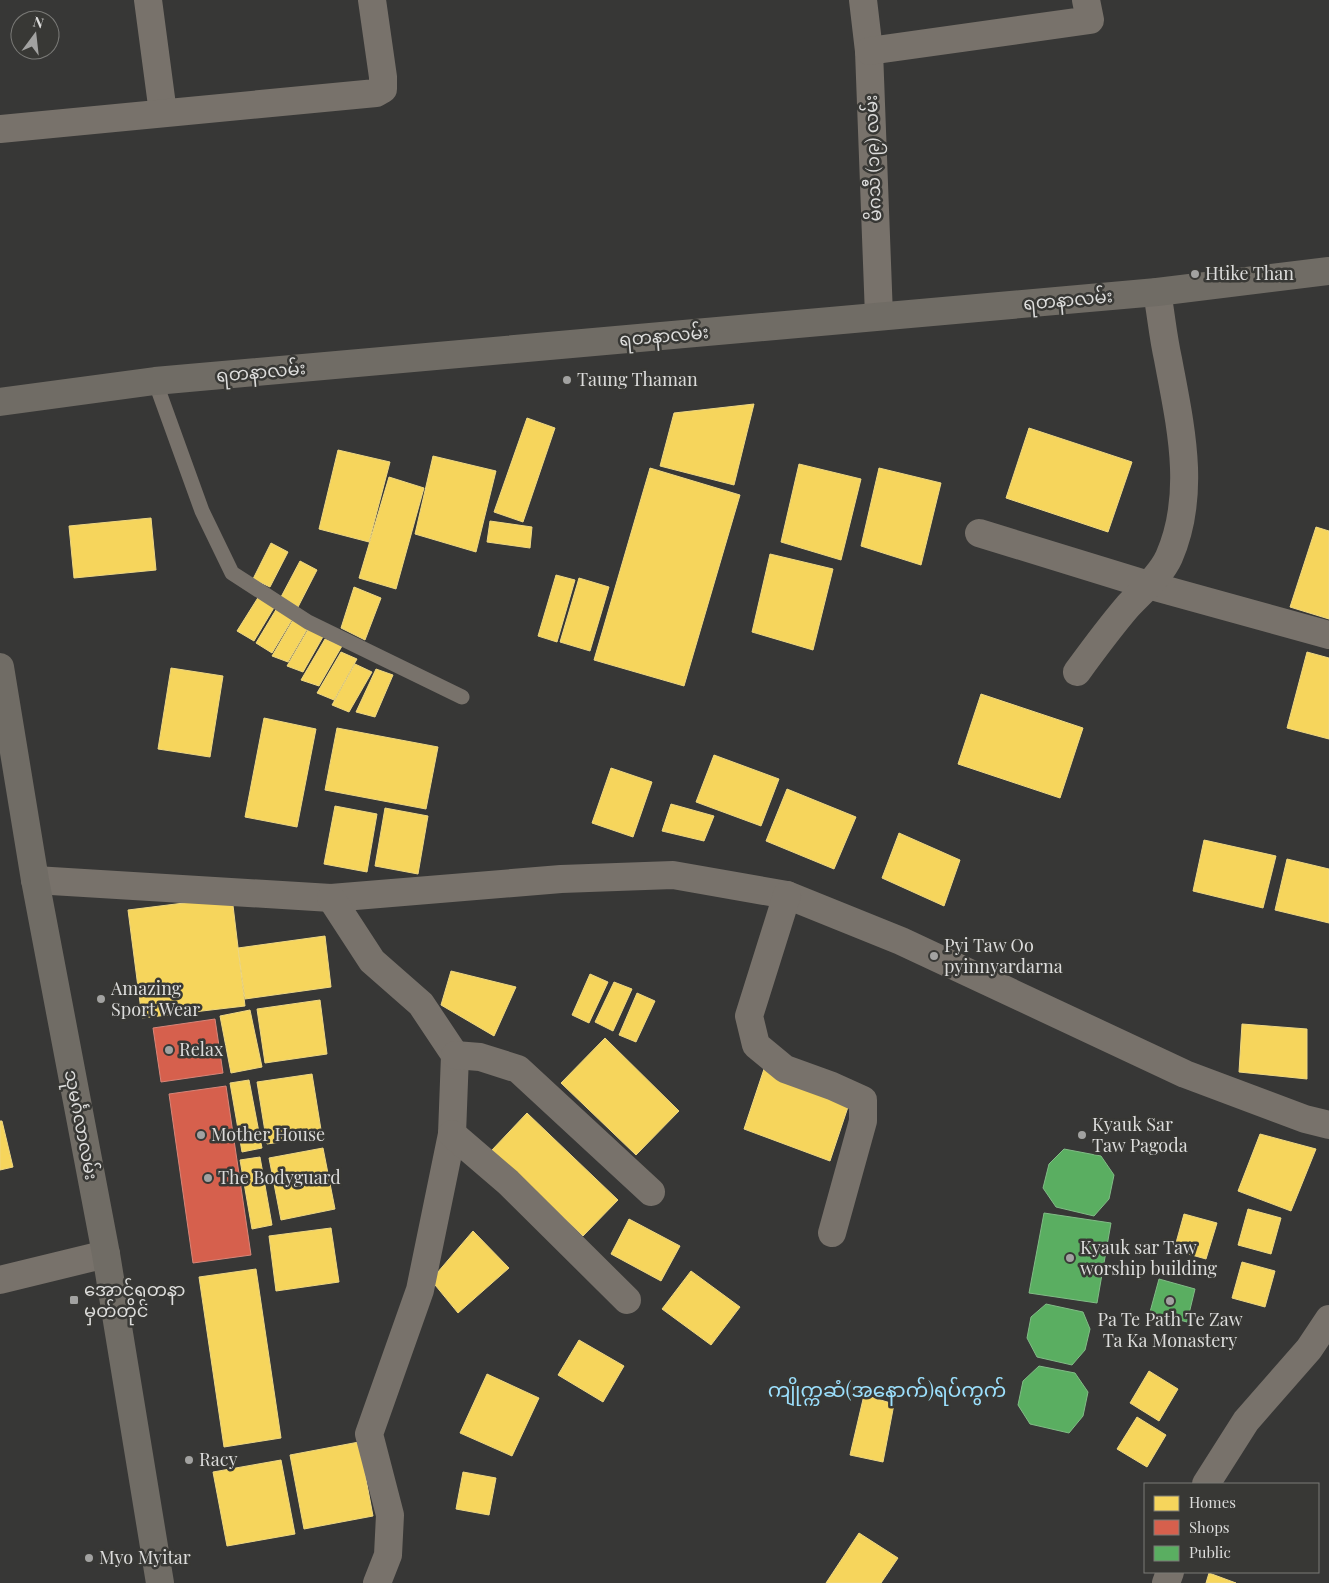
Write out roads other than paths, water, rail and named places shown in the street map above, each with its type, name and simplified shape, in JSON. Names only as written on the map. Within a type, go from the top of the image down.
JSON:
[{"type":"main road","name":"ရတနာလမ်း","points":[[0,402],[155,382],[1157,292],[1329,271]]},
{"type":"main road","name":"သုမင်္ဂလာလမ်း","points":[[0,667],[35,880],[106,1254],[160,1583]]},
{"type":"street","points":[[148,0],[163,113]]},
{"type":"street","points":[[0,129],[376,93],[383,89],[383,77],[372,0]]},
{"type":"street","name":"မိဂသီ (၁၉) လမ်း","points":[[863,0],[869,51],[879,316]]},
{"type":"street","points":[[869,51],[1088,10]]},
{"type":"street","points":[[1077,672],[1168,558],[1177,531],[1184,490],[1184,459],[1180,417],[1167,356],[1157,292]]},
{"type":"street","points":[[979,533],[1148,585],[1329,635]]},
{"type":"street","points":[[35,880],[331,898],[561,879],[673,875],[787,895],[901,941],[1185,1074],[1305,1119],[1329,1125]]},
{"type":"street","points":[[787,895],[749,1016],[756,1045],[785,1069],[832,1086],[862,1100],[863,1121],[832,1233]]},
{"type":"street","points":[[331,898],[372,961],[421,1004],[455,1054],[452,1134],[420,1290],[370,1434],[390,1515],[388,1555],[377,1583]]},
{"type":"street","points":[[455,1054],[480,1057],[518,1069],[651,1192]]},
{"type":"street","points":[[452,1134],[508,1182],[627,1300]]},
{"type":"street","points":[[0,1280],[106,1254]]},
{"type":"street","points":[[1207,1483],[1246,1421],[1319,1353],[1329,1319]]},
{"type":"lane","points":[[155,382],[202,511],[232,573],[308,622],[462,697]]},
{"type":"place","name":"Htike Than","points":[[1195,274]]},
{"type":"place","name":"Taung Thaman","points":[[567,380]]},
{"type":"place","name":"Pyi Taw Oo pyinnyardarna","points":[[934,956]]},
{"type":"place","name":"Amazing Sport Wear","points":[[101,999]]},
{"type":"place","name":"Relax","points":[[169,1050]]},
{"type":"place","name":"Mother House","points":[[201,1135]]},
{"type":"place","name":"Kyauk Sar Taw Pagoda","points":[[1082,1135]]},
{"type":"place","name":"The Bodyguard","points":[[208,1178]]},
{"type":"place","name":"Kyauk sar Taw worship building","points":[[1070,1258]]},
{"type":"place","name":"အောင်ရတနာ မှတ်တိုင်","points":[[74,1300]]},
{"type":"place","name":"Pa Te Path Te Zaw Ta Ka Monastery","points":[[1170,1301]]},
{"type":"place","name":"Racy","points":[[189,1460]]},
{"type":"place","name":"Myo Myitar","points":[[89,1558]]},
{"type":"district","name":"ကျိုက္ကဆံ(အနောက်)ရပ်ကွက်","points":[[887,1390]]}]
